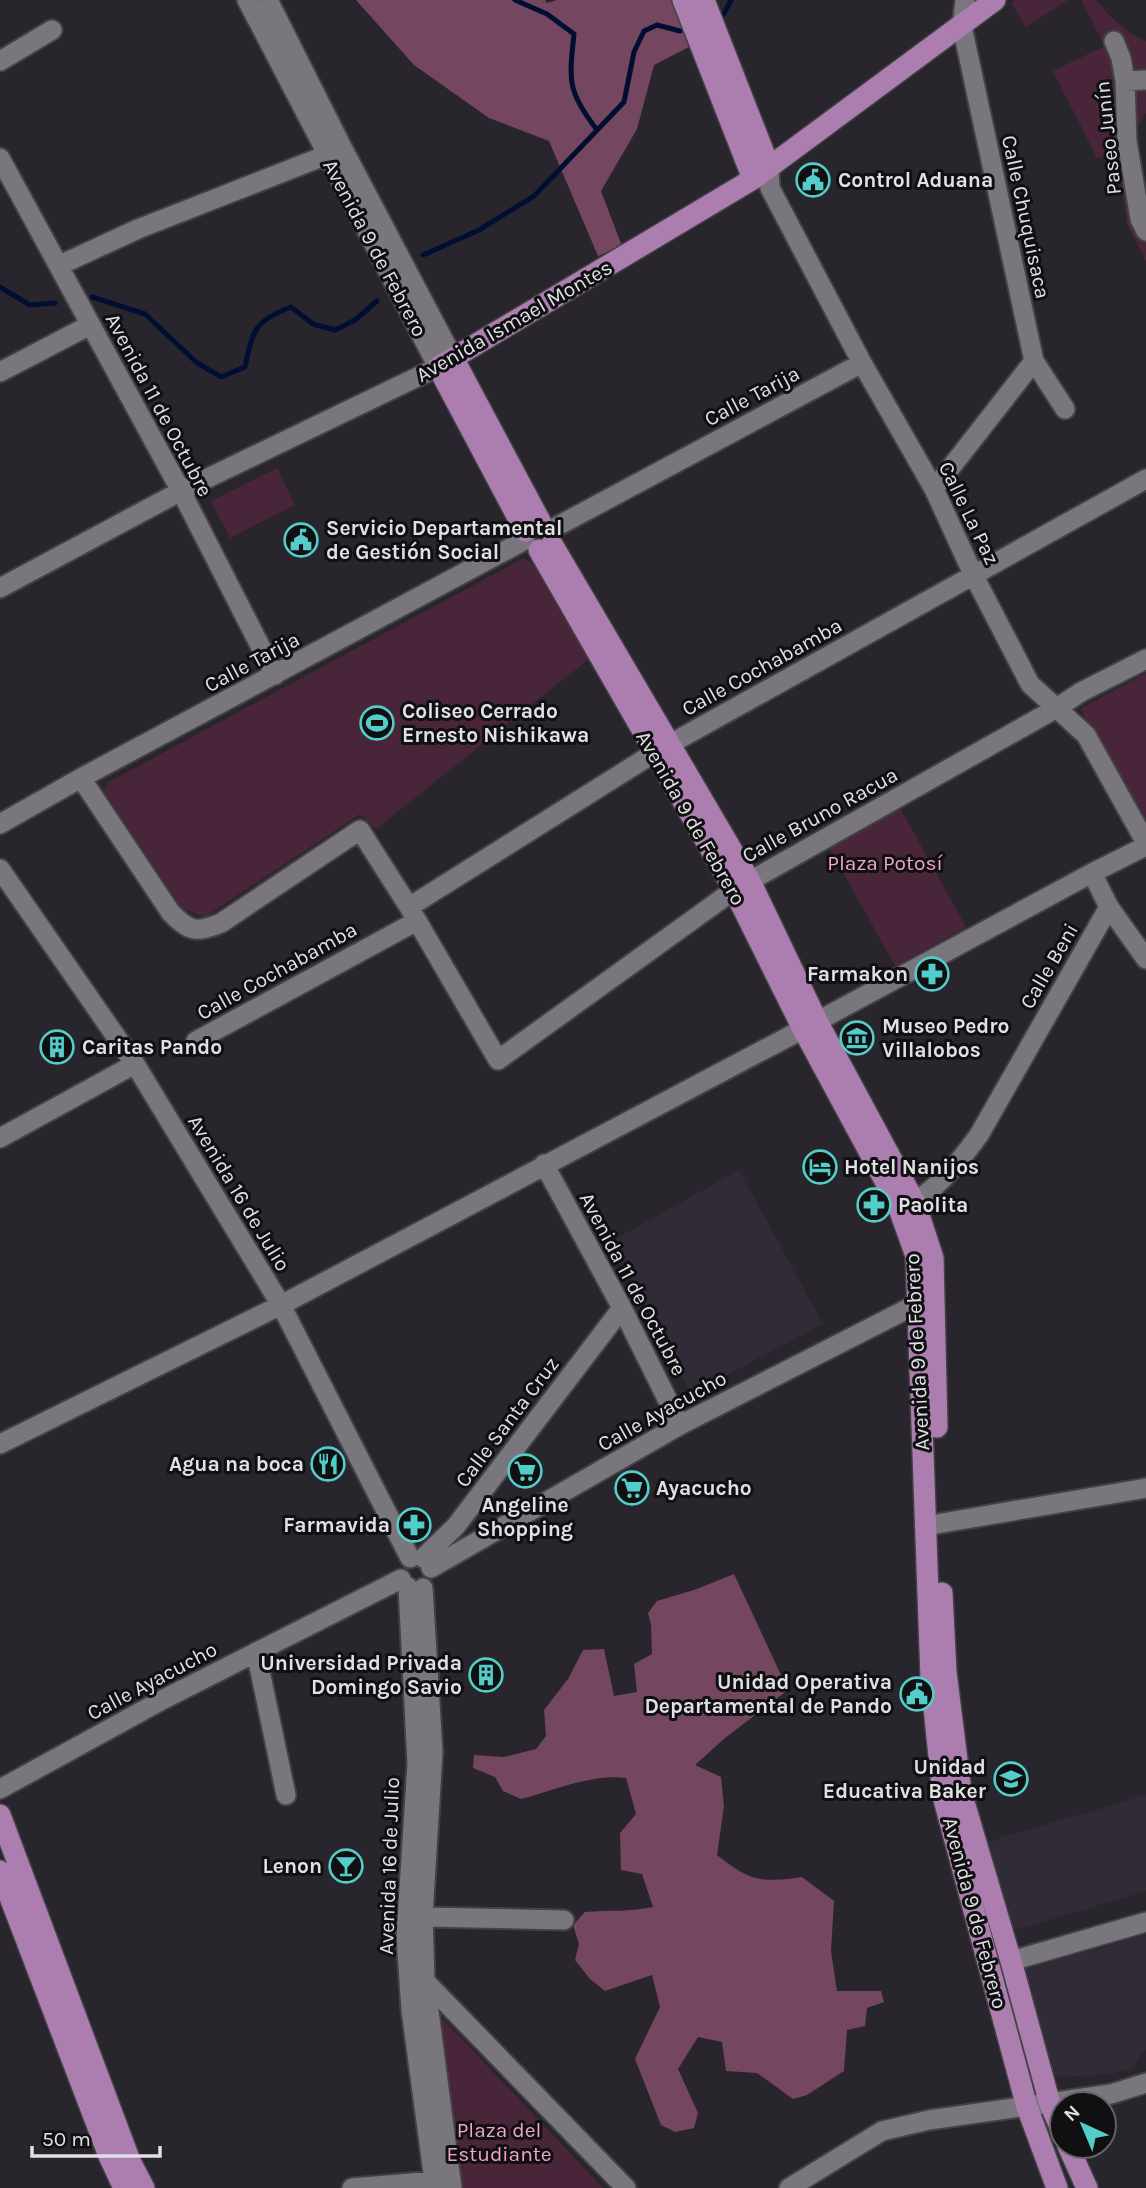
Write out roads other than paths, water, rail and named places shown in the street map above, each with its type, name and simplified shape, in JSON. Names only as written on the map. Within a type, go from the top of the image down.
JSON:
[{"type":"main road","points":[[683,0],[764,178]]},
{"type":"main road","points":[[704,0],[764,178]]},
{"type":"main road","name":"Avenida Ismael Montes","points":[[446,363],[764,178],[995,0]]},
{"type":"main road","name":"Avenida 9 de Febrero","points":[[446,363],[539,536],[742,886],[810,1025],[908,1206],[933,1258],[931,1678],[943,1796],[1027,2107],[1058,2188]]},
{"type":"main road","name":"Avenida 9 de Febrero","points":[[908,1206],[916,1256],[932,1525],[961,1792],[1012,1961],[1048,2096]]},
{"type":"main road","points":[[0,1815],[130,2161],[144,2188]]},
{"type":"main road","points":[[0,1871],[109,2156],[124,2188]]},
{"type":"main road","points":[[1075,2160],[1087,2188]]},
{"type":"street","name":"Avenida 9 de Febrero","points":[[247,0],[335,152],[446,363]]},
{"type":"street","name":"Avenida 9 de Febrero","points":[[268,0],[335,152]]},
{"type":"street","name":"Calle Chuquisaca","points":[[965,0],[962,26],[1034,361],[1065,409]]},
{"type":"street","points":[[0,61],[52,30]]},
{"type":"street","name":"Paseo Junín","points":[[1114,41],[1121,58],[1125,81],[1127,141],[1140,219],[1146,232]]},
{"type":"street","points":[[1125,81],[1146,80]]},
{"type":"street","points":[[60,265],[138,229],[335,152]]},
{"type":"street","name":"Avenida 11 de Octubre","points":[[0,158],[181,491],[275,675]]},
{"type":"street","name":"Calle La Paz","points":[[764,178],[862,363],[934,489],[973,574],[1030,684],[1086,735],[1146,845]]},
{"type":"street","points":[[0,372],[90,325]]},
{"type":"street","points":[[934,489],[1034,361]]},
{"type":"street","name":"Avenida Ismael Montes","points":[[0,588],[181,491],[446,363]]},
{"type":"street","name":"Calle Tarija","points":[[0,824],[81,778],[862,363]]},
{"type":"street","name":"Calle Cochabamba","points":[[197,1041],[413,914],[662,749],[1146,479]]},
{"type":"street","name":"Calle Bruno Racua","points":[[413,914],[498,1060],[742,886],[1081,692],[1146,659]]},
{"type":"street","points":[[81,778],[171,913],[184,927],[201,931],[220,923],[360,830],[413,914]]},
{"type":"street","points":[[0,1444],[281,1305],[1146,845]]},
{"type":"street","name":"Avenida 16 de Julio","points":[[0,869],[135,1064],[281,1305],[422,1561]]},
{"type":"street","points":[[1092,873],[1109,907],[1146,959]]},
{"type":"street","name":"Calle Beni","points":[[908,1206],[936,1187],[959,1163],[979,1135],[1109,907]]},
{"type":"street","points":[[0,1138],[135,1064]]},
{"type":"street","name":"Avenida 11 de Octubre","points":[[544,1164],[622,1308],[680,1425]]},
{"type":"street","name":"Calle Ayacucho","points":[[422,1561],[919,1303]]},
{"type":"street","name":"Calle Santa Cruz","points":[[422,1561],[456,1526],[622,1308]]},
{"type":"street","points":[[932,1525],[1146,1488]]},
{"type":"street","points":[[422,1561],[430,1581],[411,1585],[403,1564],[422,1561]]},
{"type":"street","name":"Avenida 16 de Julio","points":[[411,1585],[433,1752],[423,1917],[411,2010],[440,2186]]},
{"type":"street","name":"Avenida 16 de Julio","points":[[411,1585],[416,1763],[406,1922],[417,1976]]},
{"type":"street","name":"Calle Ayacucho","points":[[0,1789],[256,1652],[411,1585]]},
{"type":"street","points":[[256,1652],[286,1795]]},
{"type":"street","points":[[423,1917],[564,1920]]},
{"type":"street","points":[[1012,1961],[1146,1922]]},
{"type":"street","points":[[417,1976],[626,2188]]},
{"type":"street","points":[[1118,2092],[1146,2083]]},
{"type":"street","points":[[789,2188],[882,2131],[929,2120],[1048,2104]]},
{"type":"street","points":[[352,2188],[440,2186]]},
{"type":"waterway","points":[[515,0],[547,14],[574,34],[572,85],[580,105],[597,130]]},
{"type":"waterway","points":[[724,14],[731,0]]},
{"type":"waterway","points":[[423,255],[479,230],[534,196],[624,102],[634,52],[644,31],[657,25],[680,31]]},
{"type":"waterway","points":[[0,287],[30,305],[55,303]]},
{"type":"waterway","points":[[92,297],[145,314],[196,362],[221,377],[245,367],[257,328],[279,312],[291,307],[313,324],[335,330],[355,320],[377,301]]},
{"type":"place","name":"Control Aduana","points":[[813,180]]},
{"type":"place","name":"Servicio Departamental de Gestión Social","points":[[301,540]]},
{"type":"place","name":"Coliseo Cerrado Ernesto Nishikawa","points":[[377,723]]},
{"type":"place","name":"Farmakon","points":[[932,974]]},
{"type":"place","name":"Museo Pedro Villalobos","points":[[857,1038]]},
{"type":"place","name":"Caritas Pando","points":[[57,1047]]},
{"type":"place","name":"Hotel Nanijos","points":[[820,1167]]},
{"type":"place","name":"Paolita","points":[[874,1205]]},
{"type":"place","name":"Agua na boca","points":[[328,1464]]},
{"type":"place","name":"Angeline Shopping","points":[[525,1471]]},
{"type":"place","name":"Ayacucho","points":[[632,1488]]},
{"type":"place","name":"Farmavida","points":[[414,1525]]},
{"type":"place","name":"Universidad Privada Domingo Savio","points":[[486,1675]]},
{"type":"place","name":"Unidad Operativa Departamental de Pando","points":[[917,1694]]},
{"type":"place","name":"Unidad Educativa Baker","points":[[1011,1779]]},
{"type":"place","name":"Lenon","points":[[346,1866]]},
{"type":"park label","name":"Plaza Potosí","points":[[885,863]]},
{"type":"park label","name":"Plaza del Estudiante","points":[[499,2142]]}]
